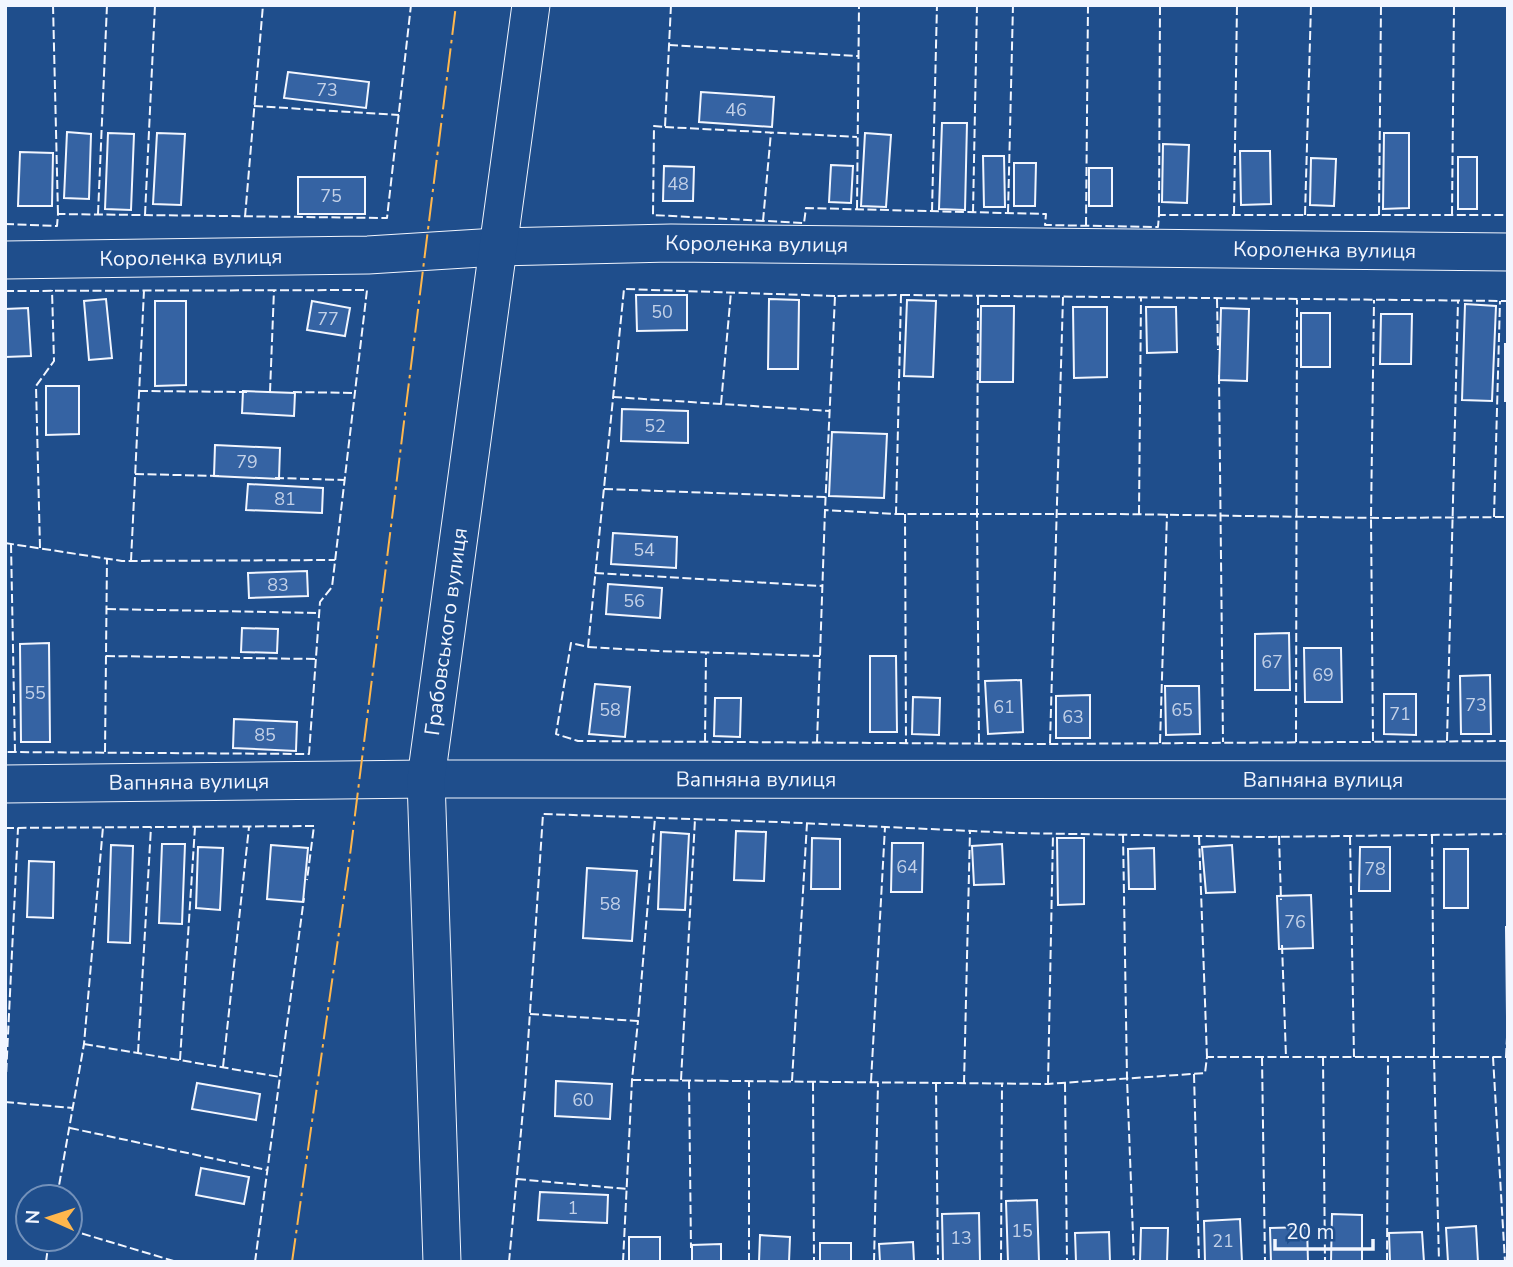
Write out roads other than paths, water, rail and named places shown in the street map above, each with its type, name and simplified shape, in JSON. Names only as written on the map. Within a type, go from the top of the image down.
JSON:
[{"type":"street","name":"Грабовського вулиця","points":[[442,1262],[426,779],[531,5]]},
{"type":"street","name":"Короленка вулиця","points":[[5,260],[368,255],[497,247],[685,243],[1508,252]]},
{"type":"street","name":"Вапняна вулиця","points":[[5,784],[426,779],[1508,780]]}]
